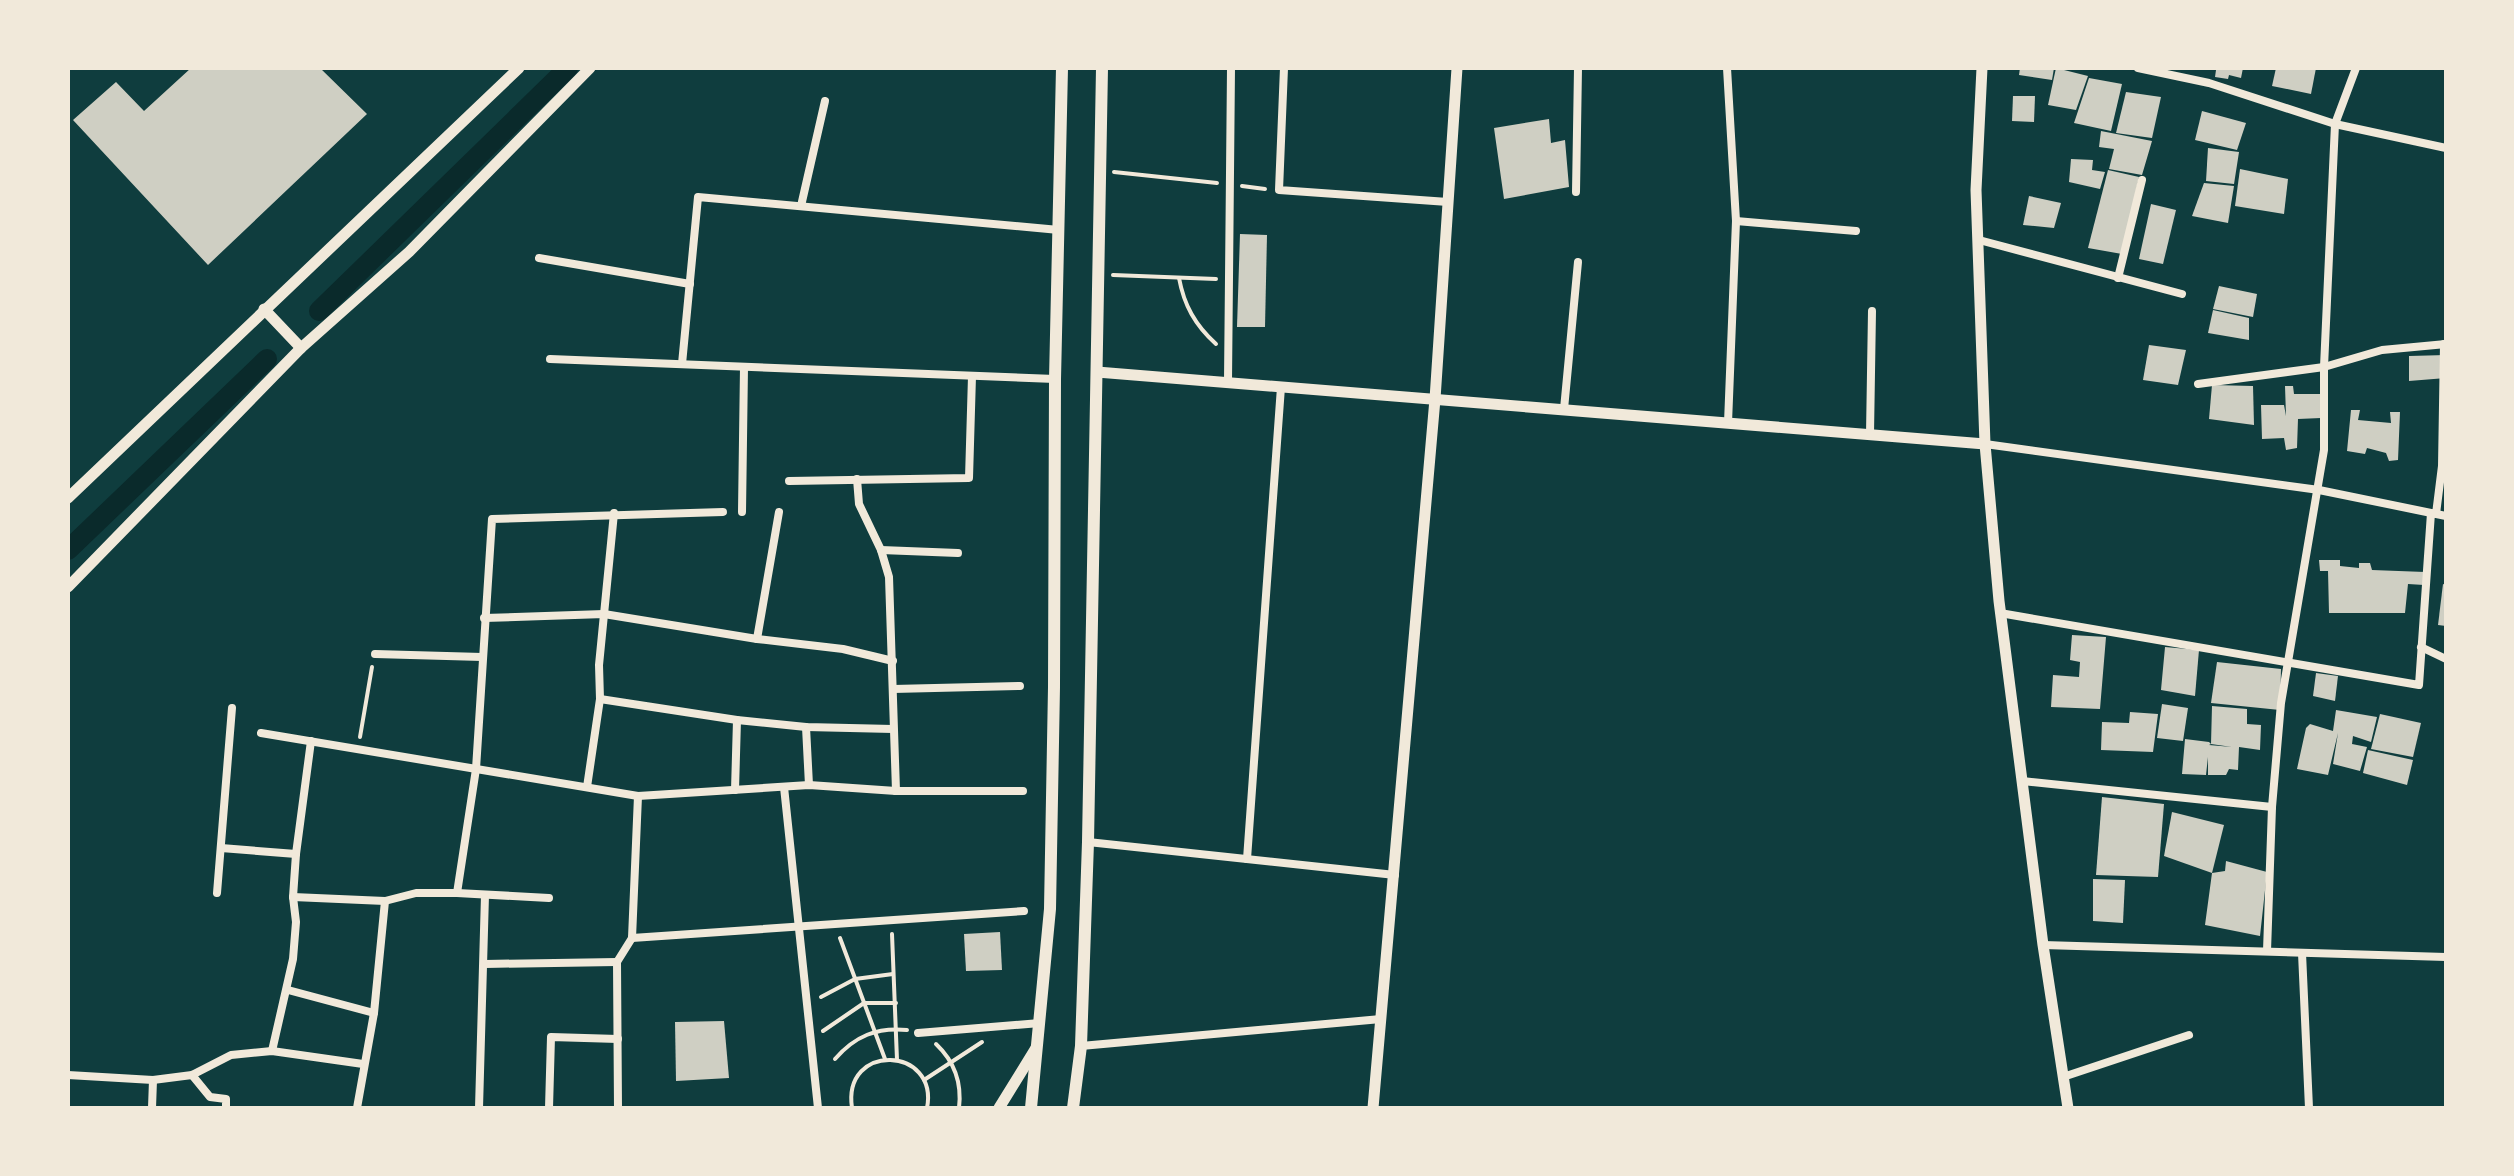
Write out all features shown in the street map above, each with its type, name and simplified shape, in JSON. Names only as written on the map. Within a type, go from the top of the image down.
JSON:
[{"type":"main road","points":[[1031,1108],[1050,893],[1055,379],[1062,68]]},
{"type":"main road","points":[[1073,1108],[1081,1046],[1088,842],[1102,68]]},
{"type":"street","points":[[68,498],[519,68]]},
{"type":"street","points":[[68,587],[301,348],[409,252],[590,68]]},
{"type":"street","points":[[1228,382],[1231,68]]},
{"type":"street","points":[[1284,68],[1279,190],[1448,202]]},
{"type":"street","points":[[1373,1108],[1435,399],[1457,68]]},
{"type":"street","points":[[1576,192],[1578,68]]},
{"type":"street","points":[[1727,68],[1736,221],[1728,423]]},
{"type":"street","points":[[1982,68],[1976,190],[1985,444],[2000,613],[2043,945],[2068,1108]]},
{"type":"street","points":[[2138,68],[2209,83],[2335,124],[2446,148]]},
{"type":"street","points":[[2267,951],[2272,807],[2286,662],[2319,490],[2325,422],[2324,367],[2335,124],[2356,68]]},
{"type":"street","points":[[801,206],[825,101]]},
{"type":"street","points":[[2118,278],[2142,180]]},
{"type":"street","points":[[682,364],[698,197],[1059,230]]},
{"type":"street","points":[[1736,221],[1856,231]]},
{"type":"street","points":[[1979,240],[2182,294]]},
{"type":"street","points":[[539,258],[690,284]]},
{"type":"street","points":[[1564,409],[1578,262]]},
{"type":"street","points":[[264,309],[301,348]]},
{"type":"street","points":[[1870,434],[1872,311]]},
{"type":"street","points":[[2000,613],[2419,685],[2442,466],[2445,344],[2382,350],[2324,367],[2198,384]]},
{"type":"street","points":[[550,359],[1055,379]]},
{"type":"street","points":[[742,512],[744,367]]},
{"type":"street","points":[[1097,372],[1985,444],[2319,490],[2438,514]]},
{"type":"street","points":[[789,481],[969,478],[972,376]]},
{"type":"street","points":[[1247,859],[1281,387]]},
{"type":"street","points":[[857,479],[859,504],[881,550],[889,577],[896,791]]},
{"type":"street","points":[[457,893],[476,769],[492,519],[723,512]]},
{"type":"street","points":[[757,639],[779,512]]},
{"type":"street","points":[[587,787],[600,699],[599,665],[614,513]]},
{"type":"street","points":[[881,550],[958,553]]},
{"type":"street","points":[[484,618],[604,614],[757,639],[843,649],[893,661]]},
{"type":"street","points":[[2421,647],[2446,659]]},
{"type":"street","points":[[375,654],[482,657]]},
{"type":"street","points":[[893,689],[1020,686]]},
{"type":"street","points":[[600,699],[737,720],[806,727],[893,729]]},
{"type":"street","points":[[217,893],[232,708]]},
{"type":"street","points":[[735,790],[737,720]]},
{"type":"street","points":[[806,727],[809,785]]},
{"type":"street","points":[[261,733],[638,796],[809,785],[896,791],[1023,791]]},
{"type":"street","points":[[272,1051],[288,990],[296,922],[293,897],[296,854],[311,741]]},
{"type":"street","points":[[2022,781],[2272,807]]},
{"type":"street","points":[[784,787],[818,1108]]},
{"type":"street","points":[[618,1108],[617,962],[632,938],[638,796]]},
{"type":"street","points":[[1088,842],[1395,875]]},
{"type":"street","points":[[221,848],[296,854]]},
{"type":"street","points":[[293,897],[385,901],[416,893],[457,893],[549,898]]},
{"type":"street","points":[[479,1108],[485,895]]},
{"type":"street","points":[[357,1108],[374,1013],[385,901]]},
{"type":"street","points":[[632,938],[1024,911]]},
{"type":"street","points":[[2043,945],[2446,957]]},
{"type":"street","points":[[2302,953],[2309,1108]]},
{"type":"street","points":[[485,964],[617,962]]},
{"type":"street","points":[[288,990],[374,1013]]},
{"type":"street","points":[[1081,1046],[1381,1019]]},
{"type":"street","points":[[918,1033],[1040,1023]]},
{"type":"street","points":[[2063,1077],[2189,1035]]},
{"type":"street","points":[[549,1108],[551,1037],[618,1039]]},
{"type":"street","points":[[999,1108],[1039,1044]]},
{"type":"street","points":[[68,1075],[153,1080],[192,1075],[231,1055],[272,1051],[363,1064]]},
{"type":"street","points":[[192,1075],[210,1097],[226,1099],[226,1108]]},
{"type":"street","points":[[152,1108],[153,1080]]},
{"type":"path","points":[[1100,171],[1279,190]]},
{"type":"path","points":[[1099,274],[1229,280]]},
{"type":"path","points":[[1179,278],[1187,308],[1195,321],[1204,334],[1229,353]]},
{"type":"path","points":[[359,748],[375,654]]},
{"type":"path","points":[[891,921],[897,1060]]},
{"type":"path","points":[[835,925],[885,1059]]},
{"type":"path","points":[[808,1004],[855,979],[893,974]]},
{"type":"path","points":[[811,1039],[864,1003],[896,1003]]},
{"type":"path","points":[[924,1080],[1008,1026]]},
{"type":"path","points":[[835,1059],[854,1040],[866,1034],[897,1029],[918,1033],[939,1047],[951,1062],[958,1079],[959,1108]]},
{"type":"path","points":[[852,1108],[851,1096],[858,1076],[865,1068],[885,1059],[897,1060],[917,1070],[928,1090],[927,1108]]},
{"type":"building","points":[[191,68],[320,68],[367,114],[208,265],[73,120],[116,82],[144,111]]},
{"type":"building","points":[[2020,68],[2054,68],[2052,80],[2019,75]]},
{"type":"building","points":[[2056,68],[2088,76],[2076,110],[2048,105]]},
{"type":"building","points":[[2213,68],[2243,68],[2241,78],[2229,75],[2228,79],[2215,77],[2216,70]]},
{"type":"building","points":[[2276,68],[2316,68],[2311,94],[2272,86]]},
{"type":"building","points":[[2089,78],[2122,84],[2111,131],[2074,123]]},
{"type":"building","points":[[2126,92],[2161,97],[2152,138],[2116,133]]},
{"type":"building","points":[[2013,96],[2035,96],[2034,122],[2012,121]]},
{"type":"building","points":[[2202,111],[2246,123],[2237,150],[2195,140]]},
{"type":"building","points":[[1549,119],[1551,143],[1565,140],[1569,187],[1504,199],[1494,128]]},
{"type":"building","points":[[2101,131],[2152,141],[2142,175],[2109,169],[2114,149],[2099,147]]},
{"type":"building","points":[[2208,148],[2239,152],[2234,184],[2206,181]]},
{"type":"building","points":[[2071,159],[2093,160],[2092,170],[2105,172],[2100,189],[2069,182]]},
{"type":"building","points":[[2240,169],[2288,179],[2284,214],[2235,206]]},
{"type":"building","points":[[2108,170],[2139,177],[2122,254],[2088,248]]},
{"type":"building","points":[[2204,183],[2234,186],[2228,223],[2192,216]]},
{"type":"building","points":[[2029,196],[2061,203],[2054,228],[2023,225]]},
{"type":"building","points":[[2151,204],[2176,210],[2163,264],[2139,259]]},
{"type":"building","points":[[1240,234],[1267,235],[1265,327],[1237,327]]},
{"type":"building","points":[[2219,286],[2257,294],[2253,317],[2213,309]]},
{"type":"building","points":[[2213,310],[2249,318],[2249,340],[2208,333]]},
{"type":"building","points":[[2149,345],[2186,350],[2178,385],[2143,380]]},
{"type":"building","points":[[2446,355],[2446,378],[2409,381],[2409,356]]},
{"type":"building","points":[[2212,385],[2253,386],[2254,425],[2209,419]]},
{"type":"building","points":[[2285,386],[2293,386],[2294,394],[2320,394],[2321,418],[2298,419],[2297,448],[2286,450],[2284,438],[2262,439],[2261,405],[2284,405],[2286,416]]},
{"type":"building","points":[[2351,410],[2360,410],[2358,420],[2391,423],[2390,412],[2400,412],[2398,460],[2389,461],[2386,453],[2367,448],[2365,454],[2347,451]]},
{"type":"building","points":[[2319,560],[2340,560],[2340,566],[2359,568],[2359,563],[2370,563],[2372,570],[2425,572],[2424,585],[2408,584],[2405,613],[2329,613],[2328,571],[2320,571]]},
{"type":"building","points":[[2443,584],[2446,585],[2446,626],[2438,625]]},
{"type":"building","points":[[2072,635],[2106,637],[2100,709],[2051,707],[2053,675],[2079,677],[2080,662],[2070,660]]},
{"type":"building","points":[[2165,647],[2199,650],[2195,696],[2161,690]]},
{"type":"building","points":[[2217,662],[2281,669],[2280,710],[2211,703]]},
{"type":"building","points":[[2316,673],[2338,676],[2335,701],[2313,696]]},
{"type":"building","points":[[2162,704],[2188,708],[2183,741],[2157,738]]},
{"type":"building","points":[[2212,706],[2247,709],[2247,724],[2261,725],[2260,750],[2239,747],[2238,770],[2229,769],[2226,775],[2208,775],[2208,757],[2206,775],[2182,774],[2185,739],[2211,744]]},
{"type":"building","points":[[2336,710],[2377,717],[2371,742],[2353,736],[2352,744],[2367,747],[2360,771],[2333,764],[2338,733],[2328,775],[2297,769],[2306,728],[2310,724],[2333,731]]},
{"type":"building","points":[[2130,712],[2158,714],[2153,752],[2101,750],[2102,722],[2129,723]]},
{"type":"building","points":[[2380,714],[2421,723],[2413,757],[2371,749]]},
{"type":"building","points":[[2368,750],[2413,760],[2407,785],[2363,773]]},
{"type":"building","points":[[2102,797],[2164,804],[2158,877],[2096,875]]},
{"type":"building","points":[[2172,812],[2224,825],[2212,873],[2164,856]]},
{"type":"building","points":[[2226,861],[2267,872],[2260,936],[2205,925],[2212,873],[2225,871]]},
{"type":"building","points":[[2093,879],[2125,880],[2123,923],[2093,921]]},
{"type":"building","points":[[1000,932],[1002,970],[966,971],[964,934]]},
{"type":"building","points":[[724,1021],[729,1078],[676,1081],[675,1022]]},
{"type":"waterway","points":[[319,311],[568,68]]},
{"type":"waterway","points":[[68,550],[267,359]]}]
